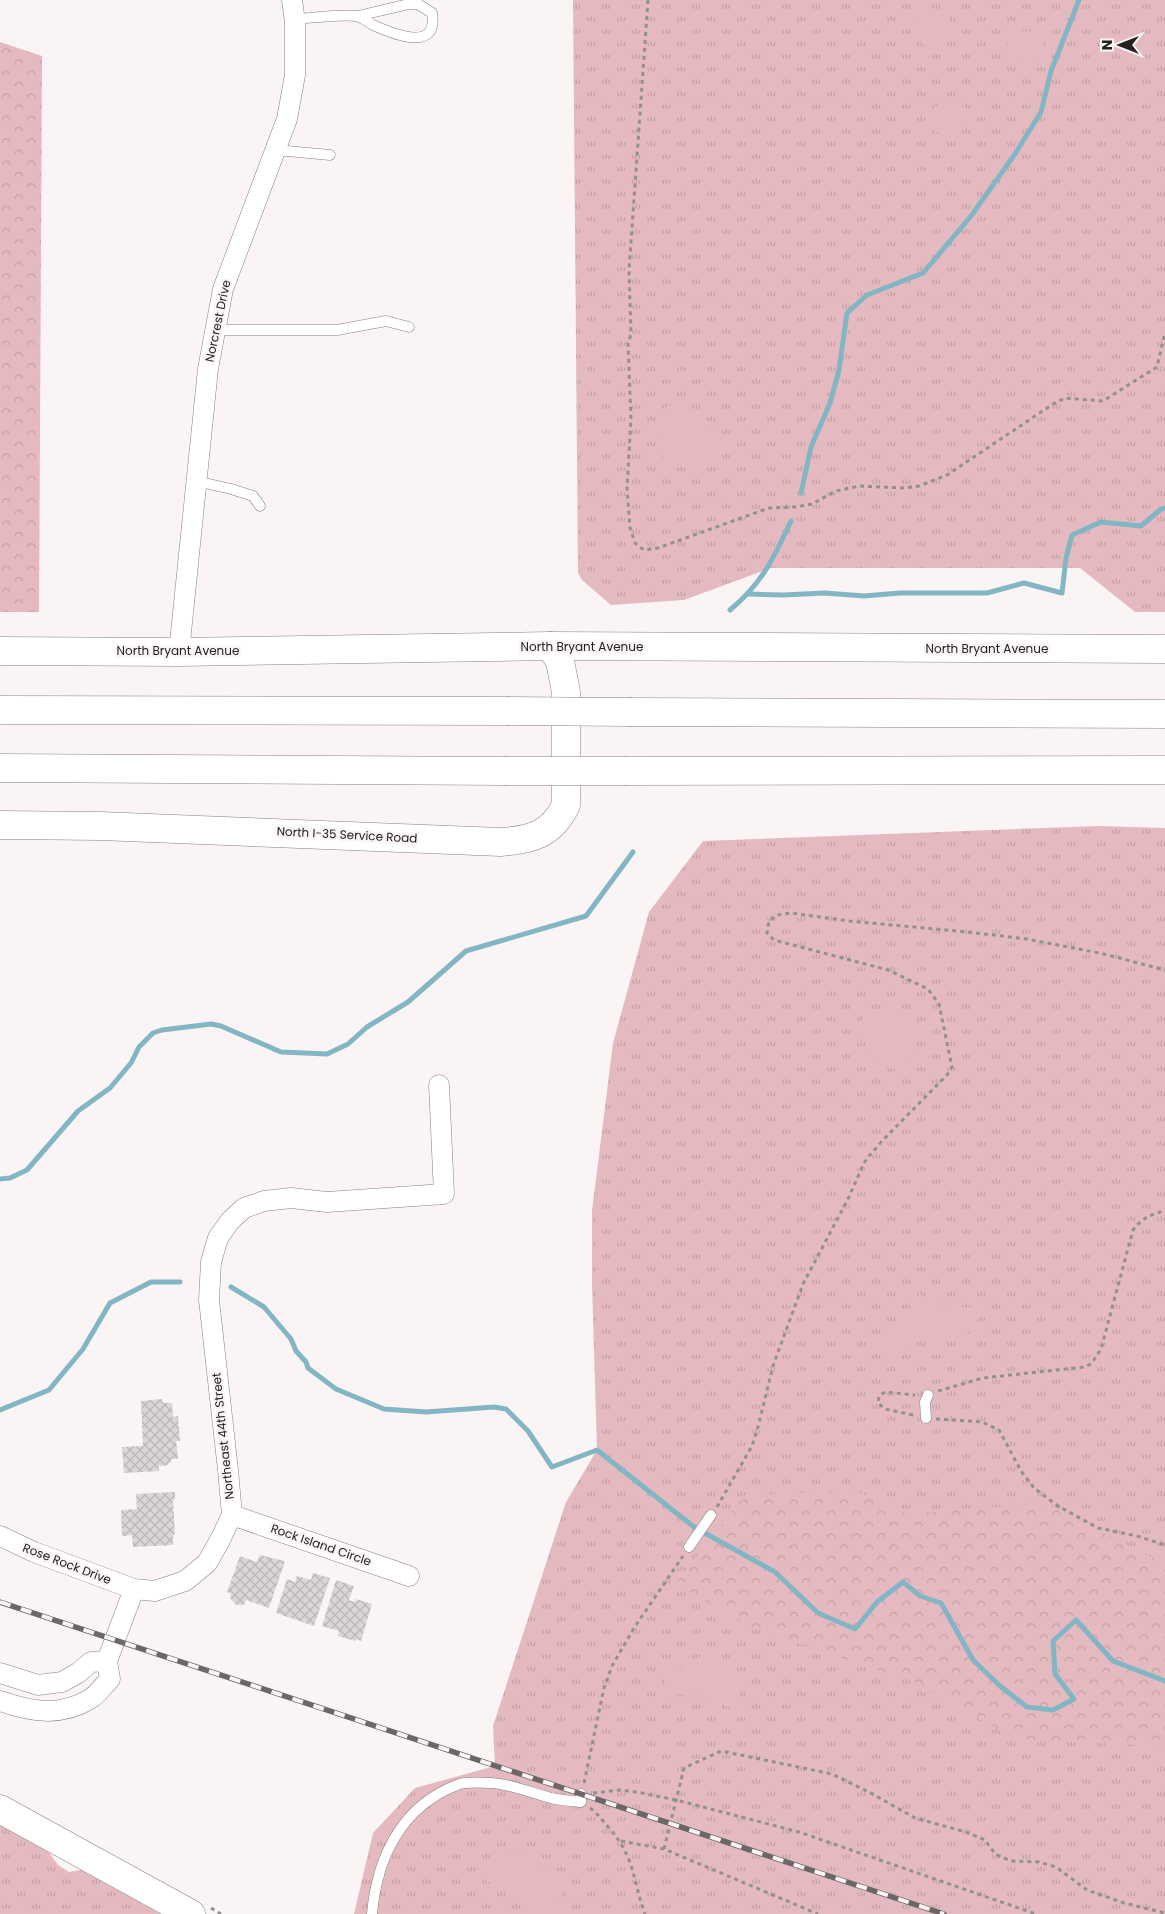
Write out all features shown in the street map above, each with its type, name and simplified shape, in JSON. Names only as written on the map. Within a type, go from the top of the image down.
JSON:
[{"type":"main road","name":"North Bryant Avenue","points":[[0,651],[179,652],[550,646],[1165,650]]},
{"type":"main road","name":"North I-35 Service Road","points":[[0,825],[100,826],[501,842],[532,838],[551,827],[560,817],[566,805],[566,692],[560,661],[550,646]]},
{"type":"main road","points":[[566,692],[589,657],[603,647]]},
{"type":"main road","points":[[0,710],[1165,714]]},
{"type":"main road","points":[[0,768],[504,771],[1165,770]]},
{"type":"main road","points":[[0,1809],[191,1914]]},
{"type":"street","name":"Norcrest Drive","points":[[179,652],[208,369],[223,288],[287,119],[295,75],[293,10]]},
{"type":"street","name":"Northeast 44th Street","points":[[134,1589],[155,1591],[185,1581],[207,1562],[232,1515],[209,1300],[210,1262],[218,1238],[230,1221],[244,1208],[264,1201],[291,1198],[328,1202],[444,1194],[439,1085]]},
{"type":"street","name":"Rock Island Circle","points":[[232,1515],[409,1576]]},
{"type":"street","name":"Rose Rock Drive","points":[[0,1536],[34,1552],[134,1589]]},
{"type":"street","points":[[0,1700],[34,1711],[62,1710],[92,1698],[110,1679],[107,1660],[134,1589]]},
{"type":"street","points":[[0,1673],[38,1685],[62,1682],[92,1662],[107,1660]]},
{"type":"street","points":[[34,1711],[38,1685]]},
{"type":"lane","points":[[293,10],[358,16],[409,4],[418,4],[432,13],[434,21],[432,30],[425,37],[415,39],[372,25],[358,16]]},
{"type":"lane","points":[[276,150],[330,155]]},
{"type":"lane","points":[[215,330],[337,330],[386,321],[409,327]]},
{"type":"lane","points":[[196,481],[253,496],[260,506]]},
{"type":"lane","points":[[926,1418],[925,1402],[928,1395]]},
{"type":"lane","points":[[688,1547],[711,1516]]},
{"type":"lane","points":[[372,1914],[379,1873],[392,1841],[412,1813],[459,1784],[494,1783],[552,1798],[581,1798]]},
{"type":"path","points":[[648,0],[629,270],[631,334],[628,343],[631,418],[627,489],[630,528],[635,543],[644,550],[658,548],[769,508],[812,504],[836,491],[859,486],[905,488],[919,486],[936,480],[947,475],[1053,404],[1065,398],[1103,401],[1156,367],[1165,332]]},
{"type":"path","points":[[711,1516],[752,1446],[773,1366],[803,1284],[848,1199],[864,1164],[883,1140],[952,1068],[940,1004],[928,989],[888,970],[774,940],[767,933],[769,921],[777,915],[791,913],[849,921],[968,932],[1104,954],[1165,970]]},
{"type":"path","points":[[1165,1211],[1151,1214],[1140,1220],[1133,1230],[1101,1349],[1091,1364],[1066,1370],[983,1378],[928,1395],[885,1392],[879,1396],[878,1403],[886,1409],[926,1418],[982,1422],[999,1430],[1021,1471],[1034,1488],[1058,1506],[1098,1528],[1137,1536],[1165,1545]]},
{"type":"path","points":[[581,1798],[604,1688],[612,1666],[634,1628],[688,1547]]},
{"type":"path","points":[[664,1849],[684,1768],[721,1751],[832,1774],[915,1818],[966,1832],[985,1840],[994,1854],[1011,1861],[1038,1862],[1056,1867],[1087,1890],[1124,1903],[1165,1913]]},
{"type":"path","points":[[581,1798],[620,1790],[676,1800],[799,1832],[1036,1914]]},
{"type":"path","points":[[581,1798],[621,1841],[635,1873],[646,1914]]},
{"type":"path","points":[[621,1841],[664,1849],[818,1914]]},
{"type":"green space","points":[[573,0],[1165,0],[1165,612],[1135,612],[1080,568],[771,568],[684,600],[611,605],[582,580],[578,573]]},
{"type":"green space","points":[[924,8],[934,8],[949,15],[950,29],[946,38],[942,41],[924,45],[915,35],[916,20]]},
{"type":"green space","points":[[1025,31],[1040,33],[1044,48],[1043,53],[1036,60],[1015,60],[1007,51],[1011,34]]},
{"type":"green space","points":[[0,42],[42,56],[39,612],[0,612]]},
{"type":"green space","points":[[947,102],[957,103],[966,108],[965,119],[961,127],[955,132],[942,134],[936,132],[932,127],[930,119],[935,106]]},
{"type":"green space","points":[[677,404],[686,408],[701,424],[717,431],[721,435],[724,444],[721,451],[715,456],[684,465],[667,465],[663,457],[662,440],[656,422],[658,414],[664,408]]},
{"type":"green space","points":[[1098,826],[1165,828],[1165,1914],[354,1914],[373,1833],[415,1788],[495,1766],[493,1726],[566,1502],[597,1450],[592,1283],[592,1211],[613,1043],[649,912],[703,841]]},
{"type":"green space","points":[[897,1007],[907,1010],[915,1027],[917,1040],[909,1060],[902,1068],[892,1069],[884,1067],[873,1058],[868,1051],[859,1026],[863,1017],[880,1009]]},
{"type":"green space","points":[[920,1295],[940,1305],[975,1309],[978,1316],[977,1324],[967,1334],[945,1339],[922,1338],[900,1352],[891,1352],[882,1344],[883,1334],[904,1315],[917,1296]]},
{"type":"green space","points":[[859,1492],[908,1514],[1046,1503],[1165,1565],[1165,1746],[1014,1739],[920,1684],[755,1629],[675,1584],[746,1494]]},
{"type":"green space","points":[[707,1655],[716,1656],[723,1663],[740,1688],[740,1695],[732,1708],[711,1697],[698,1694],[682,1695],[666,1691],[663,1678],[665,1673],[691,1664],[699,1657]]},
{"type":"green space","points":[[0,1825],[48,1851],[58,1865],[69,1872],[81,1870],[161,1914],[0,1914]]},
{"type":"green space","points":[[509,1850],[519,1854],[558,1879],[561,1884],[562,1894],[550,1914],[535,1911],[522,1905],[481,1877],[484,1867],[490,1860]]},
{"type":"building","points":[[162,1399],[163,1403],[172,1403],[173,1417],[178,1416],[180,1441],[176,1441],[178,1459],[171,1459],[168,1465],[159,1466],[159,1471],[124,1473],[122,1447],[143,1446],[141,1401]]},
{"type":"building","points":[[175,1492],[175,1500],[173,1500],[175,1534],[173,1535],[173,1545],[133,1547],[132,1535],[122,1536],[121,1510],[137,1509],[136,1494]]},
{"type":"building","points":[[260,1555],[285,1561],[269,1608],[246,1600],[244,1605],[236,1605],[230,1598],[231,1594],[227,1592],[240,1556],[257,1562]]},
{"type":"building","points":[[313,1573],[330,1578],[314,1626],[276,1613],[287,1579],[295,1582],[297,1576],[311,1580]]},
{"type":"building","points":[[336,1580],[354,1586],[349,1600],[355,1602],[356,1599],[372,1604],[361,1641],[338,1636],[339,1631],[322,1626]]},
{"type":"waterway","points":[[801,493],[811,447],[830,403],[839,370],[847,313],[867,295],[923,273],[971,216],[1015,154],[1041,112],[1051,71],[1079,0]]},
{"type":"waterway","points":[[749,594],[825,593],[864,596],[900,593],[987,593],[1024,583],[1062,593],[1066,558],[1072,535],[1101,522],[1141,526],[1161,509],[1165,508]]},
{"type":"waterway","points":[[730,610],[759,580],[779,547],[791,521]]},
{"type":"waterway","points":[[0,1179],[10,1178],[27,1170],[78,1111],[110,1088],[131,1063],[139,1047],[153,1033],[162,1030],[211,1024],[221,1026],[281,1052],[327,1054],[348,1044],[367,1027],[408,1002],[466,951],[586,916],[633,852]]},
{"type":"waterway","points":[[0,1410],[49,1390],[83,1349],[110,1303],[151,1282],[180,1282]]},
{"type":"waterway","points":[[231,1287],[264,1307],[291,1339],[296,1351],[306,1362],[308,1368],[336,1389],[384,1409],[426,1412],[494,1407],[506,1409],[528,1431],[552,1467],[597,1450],[694,1527],[775,1572],[818,1613],[855,1629],[877,1602],[903,1582],[920,1596],[941,1603],[973,1660],[1000,1686],[1027,1707],[1053,1710],[1074,1699],[1055,1674],[1053,1641],[1076,1620],[1113,1661],[1165,1681]]},
{"type":"railway","points":[[0,1602],[944,1914]]}]
